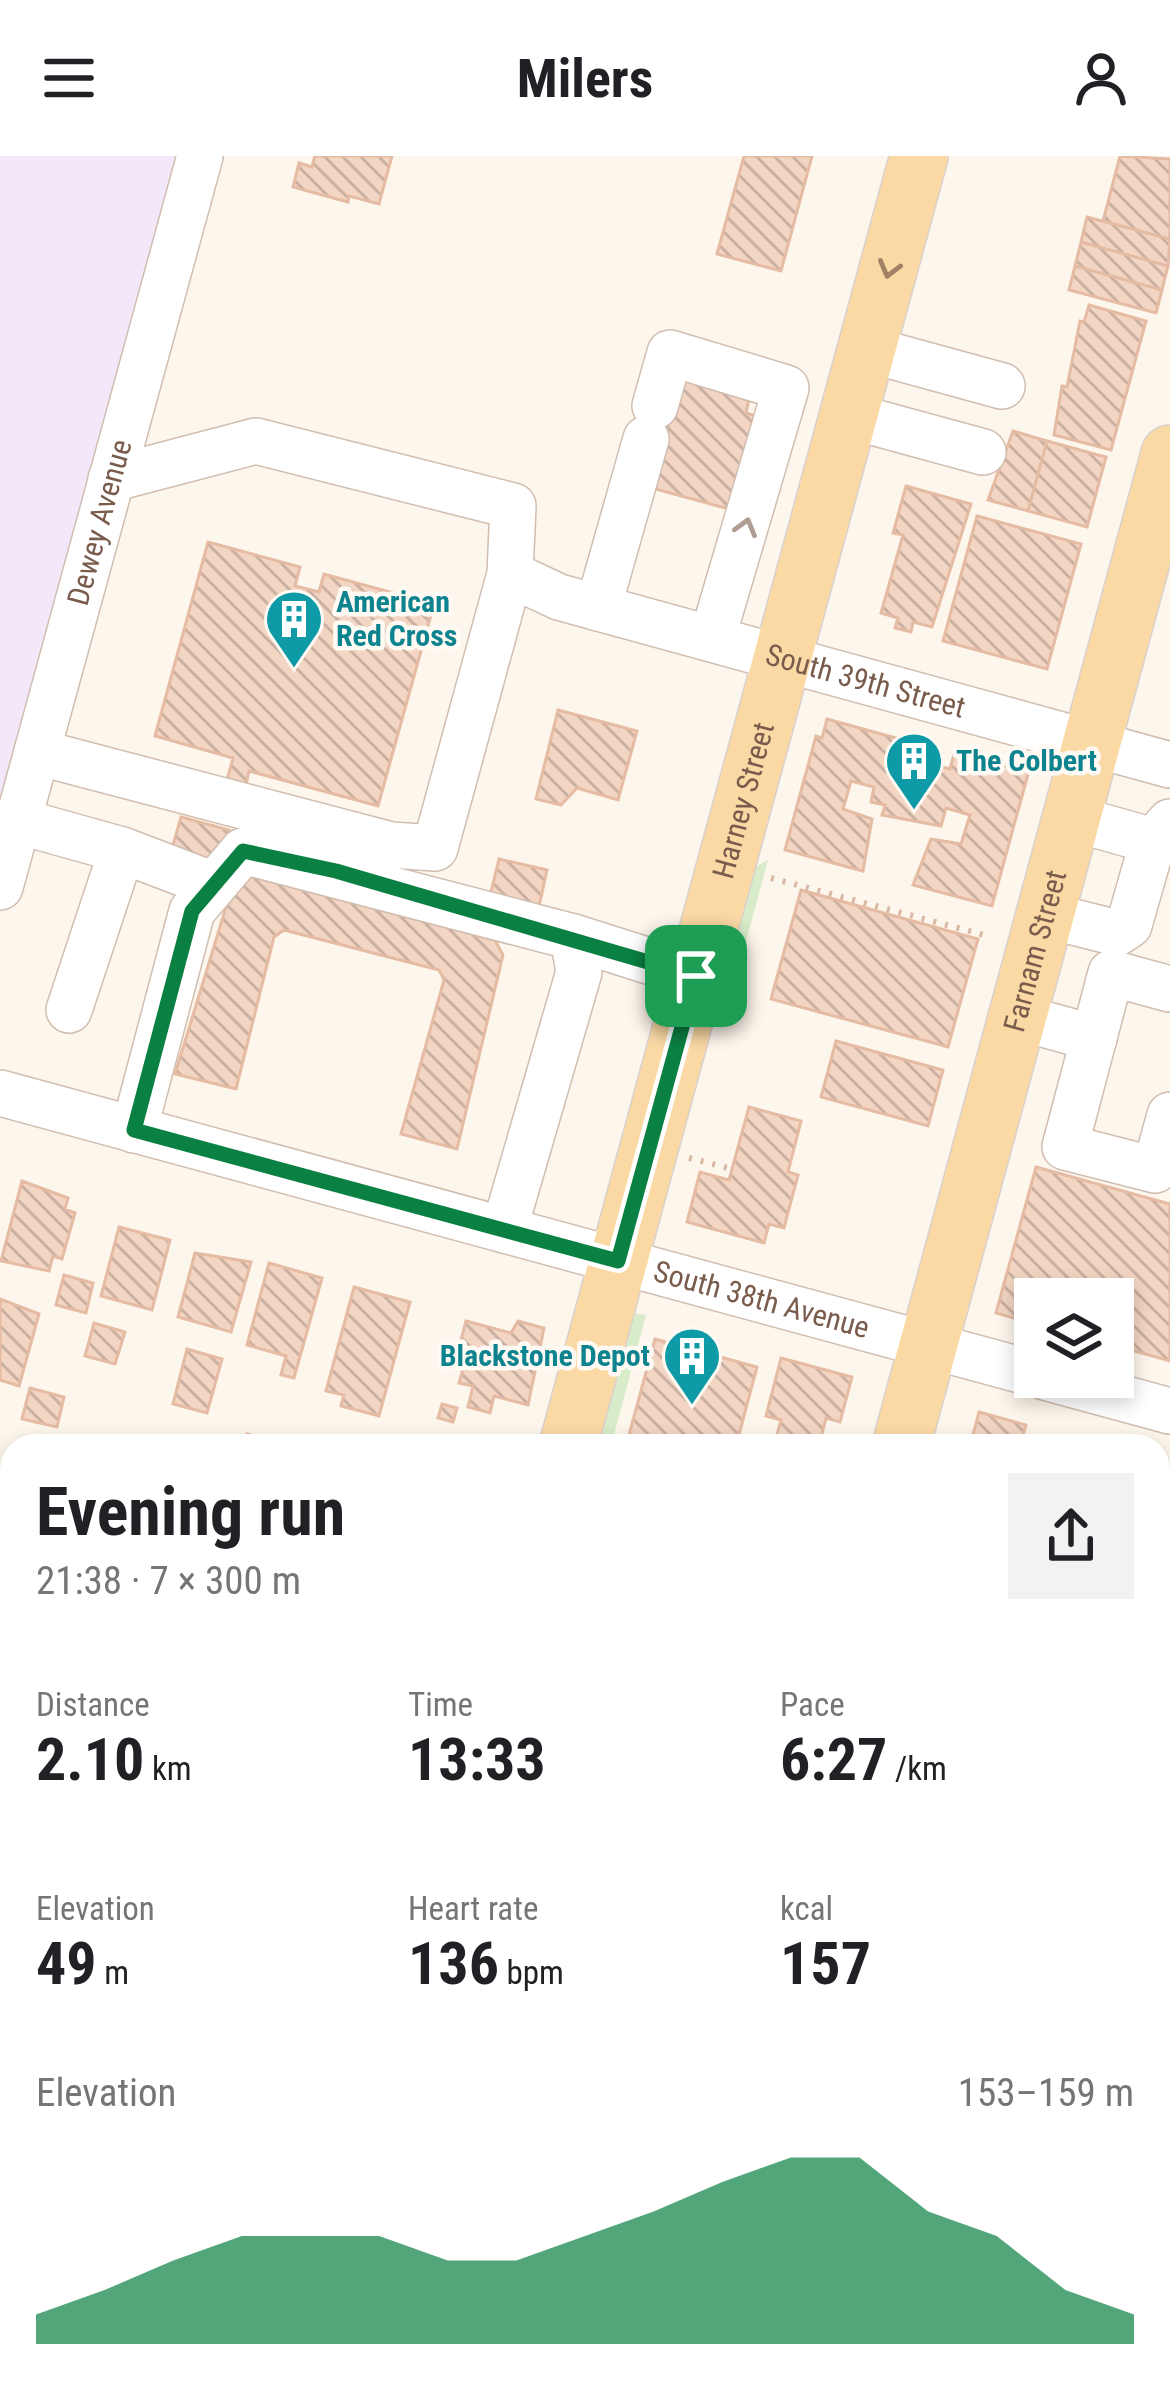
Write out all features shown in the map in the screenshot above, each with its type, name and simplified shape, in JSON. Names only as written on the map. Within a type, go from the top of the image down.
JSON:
[{"type":"main road","name":"Harney Street","points":[[571,1434],[920,156]]},
{"type":"main road","name":"Farnam Street","points":[[904,1434],[1170,454]]},
{"type":"street","name":"Dewey Avenue","points":[[0,887],[200,156]]},
{"type":"street","points":[[867,349],[1001,386]]},
{"type":"street","points":[[578,602],[650,422],[670,353],[786,388],[712,639]]},
{"type":"street","points":[[851,416],[983,452]]},
{"type":"street","points":[[37,752],[391,845],[435,848],[510,574],[513,506],[256,441],[112,479]]},
{"type":"street","name":"South 39th Street","points":[[510,574],[578,602],[1170,765]]},
{"type":"street","points":[[1046,915],[1117,933],[1130,925],[1161,832],[1072,818]]},
{"type":"street","points":[[18,821],[122,850],[212,884]]},
{"type":"street","points":[[69,1010],[122,850]]},
{"type":"street","points":[[134,1130],[192,911],[243,851],[573,937],[696,976]]},
{"type":"street","points":[[505,1230],[579,972],[573,937]]},
{"type":"street","points":[[1170,988],[1111,973],[1065,1147],[1155,1171],[1170,1115]]},
{"type":"street","points":[[1018,1017],[1094,1038]]},
{"type":"street","name":"South 38th Avenue","points":[[0,1093],[1014,1369]]},
{"type":"street","points":[[1122,1398],[1170,1411]]},
{"type":"path","points":[[771,878],[988,937]]},
{"type":"path","points":[[680,1155],[732,1168]]},
{"type":"shaded area","points":[[0,156],[176,156],[0,804]]},
{"type":"green space","points":[[768,860],[725,1020],[713,1016],[753,868]]},
{"type":"green space","points":[[633,1313],[646,1315],[614,1434],[601,1434]]},
{"type":"building","points":[[315,156],[392,156],[379,204],[349,196],[348,202],[293,187],[299,163],[312,167]]},
{"type":"building","points":[[744,156],[812,156],[781,271],[717,254]]},
{"type":"building","points":[[1120,156],[1170,159],[1170,239],[1103,221]]},
{"type":"building","points":[[1087,217],[1170,239],[1168,266],[1081,242]]},
{"type":"building","points":[[1081,242],[1168,266],[1162,290],[1075,266]]},
{"type":"building","points":[[1075,266],[1162,290],[1156,313],[1069,290]]},
{"type":"building","points":[[1089,305],[1146,321],[1111,450],[1054,435],[1062,386],[1067,387],[1080,321],[1084,322]]},
{"type":"building","points":[[670,373],[750,395],[746,413],[766,419],[740,512],[637,484]]},
{"type":"building","points":[[1013,431],[1047,441],[1028,511],[988,500]]},
{"type":"building","points":[[1047,441],[1106,457],[1087,527],[1028,511]]},
{"type":"building","points":[[906,486],[971,504],[932,627],[913,622],[911,632],[895,628],[898,618],[881,613],[903,535],[893,533]]},
{"type":"building","points":[[977,516],[1081,544],[1047,669],[943,641]]},
{"type":"building","name":"American Red Cross","points":[[208,542],[300,567],[295,586],[319,592],[324,574],[434,604],[378,806],[249,771],[245,789],[226,784],[233,758],[155,736]]},
{"type":"building","points":[[558,710],[637,731],[618,800],[577,788],[561,805],[536,799]]},
{"type":"building","name":"The Colbert","points":[[827,719],[896,738],[892,753],[950,769],[954,754],[1022,767],[1028,774],[992,906],[913,885],[931,839],[961,844],[970,815],[946,808],[941,826],[882,815],[885,805],[871,802],[874,787],[851,781],[843,809],[872,819],[863,871],[785,850],[816,736],[822,738]]},
{"type":"building","points":[[181,817],[229,830],[217,872],[169,859]]},
{"type":"building","points":[[499,859],[547,870],[538,911],[489,900]]},
{"type":"building","points":[[258,866],[490,931],[503,955],[457,1149],[401,1134],[444,980],[439,970],[284,930],[274,937],[236,1089],[175,1074],[234,881]]},
{"type":"building","points":[[801,890],[978,939],[948,1047],[771,999]]},
{"type":"building","points":[[836,1041],[943,1070],[928,1126],[821,1097]]},
{"type":"building","points":[[749,1107],[801,1121],[788,1172],[798,1175],[784,1228],[769,1224],[764,1243],[687,1222],[700,1172],[729,1180]]},
{"type":"building","points":[[1036,1167],[1170,1204],[1170,1361],[1134,1351],[1134,1278],[1014,1278],[1014,1318],[996,1313]]},
{"type":"building","points":[[22,1181],[68,1198],[65,1209],[75,1213],[62,1259],[53,1256],[49,1271],[1,1261]]},
{"type":"building","points":[[119,1227],[170,1240],[152,1310],[101,1296]]},
{"type":"building","points":[[195,1253],[251,1262],[231,1332],[178,1317]]},
{"type":"building","points":[[269,1263],[322,1278],[294,1378],[281,1375],[286,1356],[247,1345]]},
{"type":"building","points":[[64,1275],[93,1283],[86,1313],[56,1305]]},
{"type":"building","points":[[354,1287],[410,1302],[379,1416],[341,1406],[344,1395],[326,1391]]},
{"type":"building","points":[[0,1299],[39,1314],[19,1386],[0,1380]]},
{"type":"building","points":[[466,1321],[511,1333],[518,1321],[544,1328],[528,1405],[494,1396],[490,1413],[468,1407],[473,1386],[459,1383],[466,1357],[457,1355]]},
{"type":"building","points":[[94,1323],[125,1332],[115,1364],[85,1356]]},
{"type":"building","name":"Blackstone Depot","points":[[655,1339],[757,1367],[739,1434],[629,1434]]},
{"type":"building","points":[[187,1349],[222,1359],[207,1413],[173,1404]]},
{"type":"building","points":[[781,1358],[852,1377],[840,1422],[826,1418],[822,1434],[777,1434],[781,1420],[766,1416]]},
{"type":"building","points":[[30,1388],[64,1397],[57,1427],[22,1419]]},
{"type":"building","points":[[442,1404],[457,1408],[453,1422],[438,1418]]},
{"type":"building","points":[[979,1412],[1026,1425],[1023,1434],[973,1434]]},
{"type":"place","name":"American Red Cross","points":[[294,670]]},
{"type":"place","name":"The Colbert","points":[[914,812]]},
{"type":"place","name":"Blackstone Depot","points":[[692,1407]]},
{"type":"route","points":[[243,851],[336,871],[696,976],[618,1261],[134,1130],[192,911],[243,851]]}]
